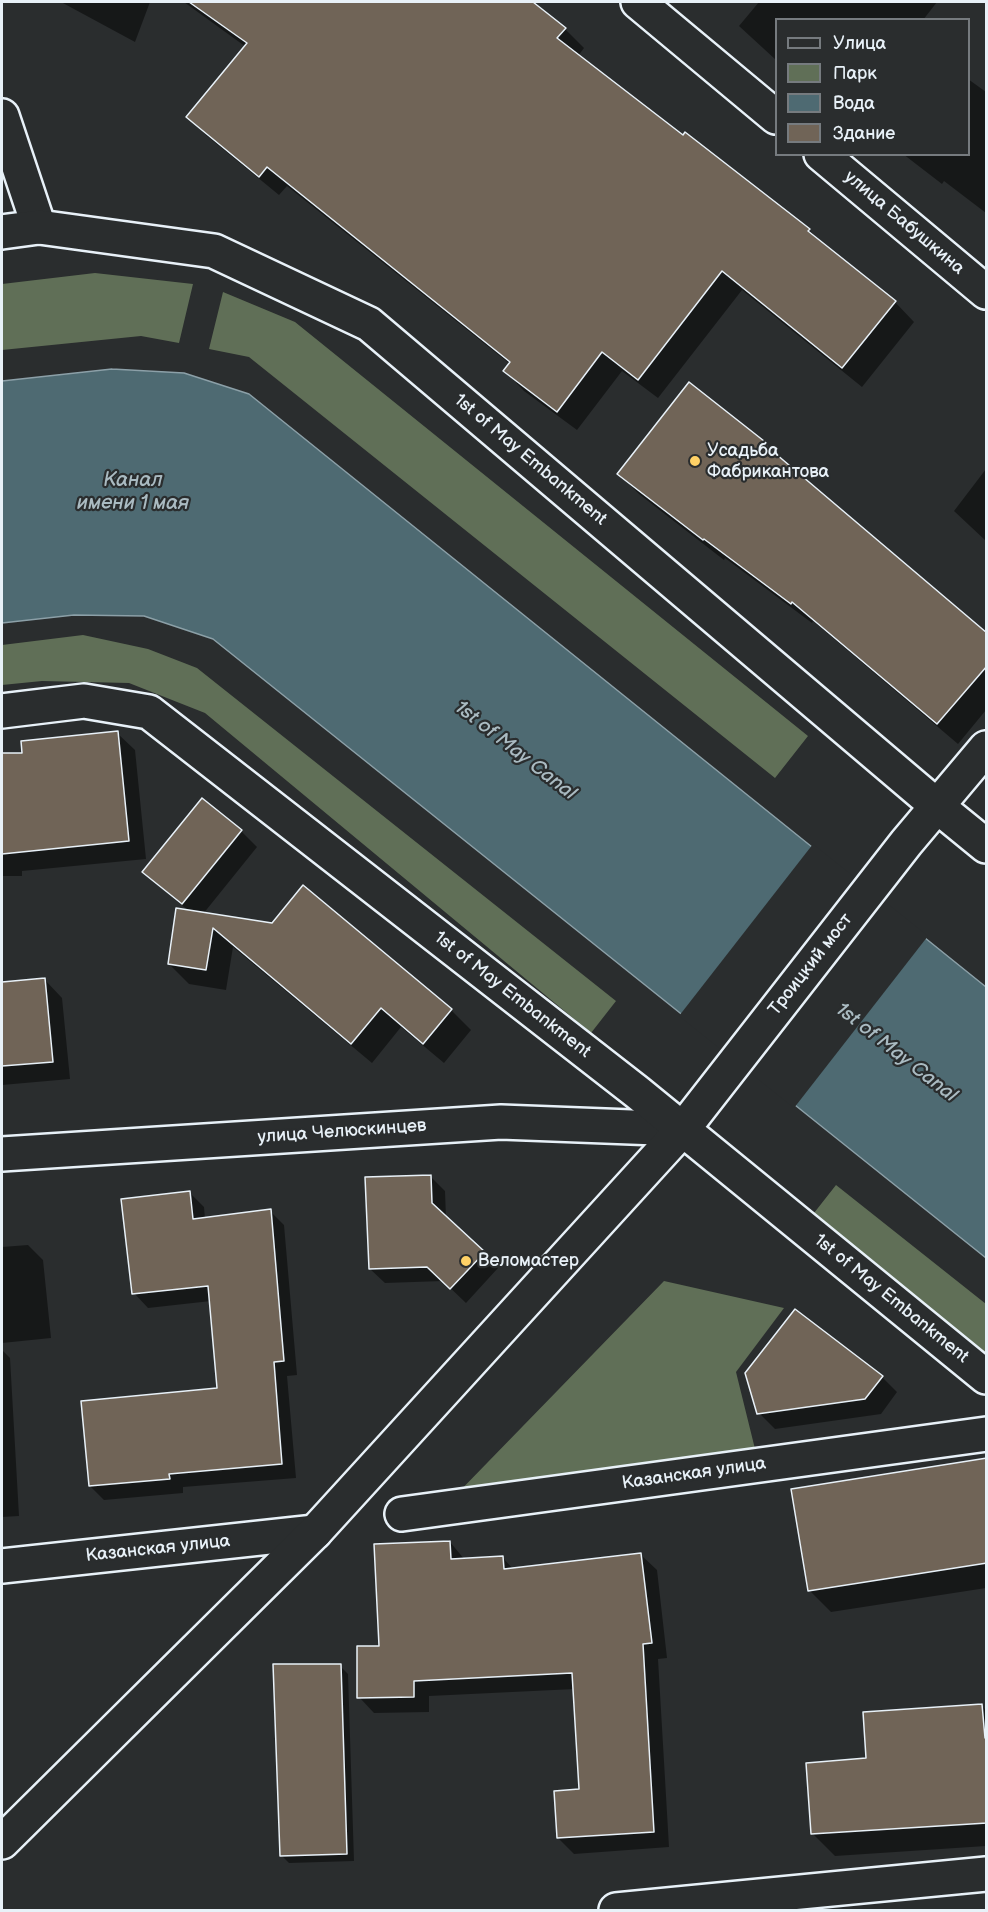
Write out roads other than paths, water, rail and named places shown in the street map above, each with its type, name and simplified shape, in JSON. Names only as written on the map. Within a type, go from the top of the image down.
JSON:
[{"type":"main road","points":[[638,2],[775,115]]},
{"type":"main road","points":[[2,116],[39,227]]},
{"type":"main road","name":"улица Бабушкина","points":[[823,156],[987,292]]},
{"type":"main road","name":"1st of May Embankment","points":[[2,232],[39,227],[214,251],[369,324],[987,846]]},
{"type":"main road","name":"1st of May Embankment","points":[[2,711],[84,701],[149,712],[683,1129],[987,1377]]},
{"type":"main road","name":"Троицкий мост","points":[[2,1842],[315,1532],[683,1129],[906,843],[987,748]]},
{"type":"main road","name":"улица Челюскинцев","points":[[2,1154],[501,1122],[683,1129]]},
{"type":"main road","name":"Казанская улица","points":[[402,1514],[987,1434]]},
{"type":"main road","name":"Казанская улица","points":[[2,1566],[315,1532]]},
{"type":"main road","points":[[616,1911],[987,1874]]},
{"type":"water","name":"Канал имени 1 мая","points":[[112,369],[184,373],[249,394],[986,987],[986,1258],[213,639],[144,616],[74,615],[2,623],[2,381]]},
{"type":"place","name":"Усадьба Фабрикантова","points":[[695,461]]},
{"type":"place","name":"Веломастер","points":[[466,1261]]},
{"type":"water label","name":"1st of May Canal","points":[[515,751]]},
{"type":"water label","name":"1st of May Canal","points":[[896,1053]]}]
